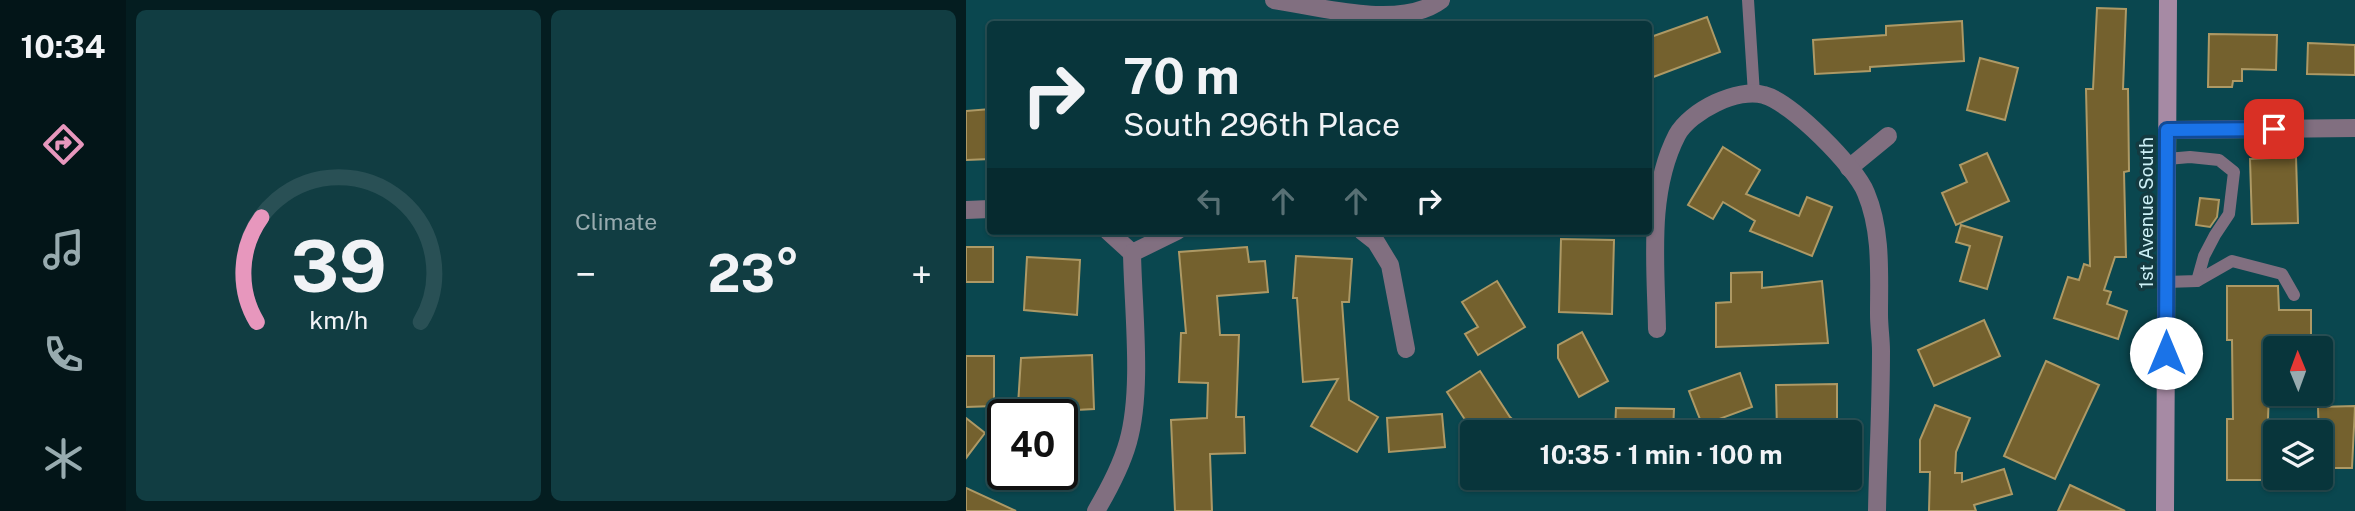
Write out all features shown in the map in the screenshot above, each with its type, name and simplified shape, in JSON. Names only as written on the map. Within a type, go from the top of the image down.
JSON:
[{"type":"street","points":[[1274,0],[1396,15],[1417,12],[1440,1]]},
{"type":"street","name":"1st Avenue South","points":[[2165,511],[2168,0]]},
{"type":"street","points":[[1657,329],[1659,193],[1670,152],[1679,132],[1695,115],[1723,101],[1754,94],[1768,96],[1780,102],[1812,128],[1849,168],[1866,192],[1877,246],[1881,350],[1877,511]]},
{"type":"street","points":[[2167,130],[2355,128]]},
{"type":"street","points":[[1849,168],[1888,135]]},
{"type":"street","points":[[966,210],[987,209]]},
{"type":"street","points":[[1097,511],[1115,478],[1128,441],[1136,398],[1132,253],[1112,235]]},
{"type":"street","points":[[1132,253],[1169,235]]},
{"type":"street","points":[[1367,235],[1376,242],[1390,265],[1406,349]]},
{"type":"lane","points":[[1748,0],[1754,94]]},
{"type":"lane","points":[[2167,159],[2190,156],[2219,160],[2234,172],[2229,214],[2204,256],[2197,281]]},
{"type":"lane","points":[[2166,282],[2197,281],[2232,261],[2282,274],[2294,295]]},
{"type":"building","points":[[2097,8],[2126,9],[2123,89],[2128,89],[2129,171],[2124,172],[2126,257],[2115,257],[2104,290],[2111,292],[2107,304],[2127,311],[2118,339],[2054,318],[2068,277],[2079,280],[2084,264],[2090,266],[2086,89],[2093,89]]},
{"type":"building","points":[[1707,17],[1720,52],[1652,78],[1652,37]]},
{"type":"building","points":[[1962,21],[1964,61],[1870,67],[1870,71],[1815,74],[1813,40],[1886,35],[1886,26]]},
{"type":"building","points":[[2209,34],[2277,35],[2276,70],[2242,69],[2242,81],[2233,81],[2232,87],[2208,87]]},
{"type":"building","points":[[2308,43],[2355,45],[2355,75],[2307,74]]},
{"type":"building","points":[[1980,58],[2018,68],[2005,120],[1967,110]]},
{"type":"building","points":[[987,109],[987,159],[966,160],[966,111]]},
{"type":"building","points":[[1723,147],[1760,170],[1746,194],[1799,216],[1807,197],[1832,207],[1812,256],[1750,231],[1755,221],[1723,202],[1713,219],[1688,205]]},
{"type":"building","points":[[1987,153],[2009,201],[1956,225],[1942,193],[1967,182],[1960,165]]},
{"type":"building","points":[[2296,157],[2298,223],[2252,224],[2250,159]]},
{"type":"building","points":[[2200,198],[2219,200],[2217,217],[2210,227],[2196,225]]},
{"type":"building","points":[[1961,225],[2002,237],[1987,289],[1960,281],[1970,246],[1956,242]]},
{"type":"building","points":[[1561,239],[1614,240],[1612,314],[1559,312]]},
{"type":"building","points":[[966,247],[993,247],[993,282],[966,282]]},
{"type":"building","points":[[1247,247],[1249,262],[1265,261],[1268,292],[1217,296],[1220,335],[1239,335],[1236,417],[1244,417],[1245,453],[1210,454],[1212,511],[1175,511],[1171,420],[1207,418],[1208,383],[1179,382],[1181,333],[1186,333],[1179,252]]},
{"type":"building","points":[[1296,256],[1352,259],[1349,302],[1342,302],[1349,400],[1378,417],[1357,452],[1311,426],[1338,379],[1303,382],[1297,298],[1293,298]]},
{"type":"building","points":[[1027,257],[1080,260],[1077,315],[1024,310]]},
{"type":"building","points":[[1762,272],[1762,288],[1822,281],[1828,343],[1716,347],[1716,303],[1731,302],[1731,273]]},
{"type":"building","points":[[1497,281],[1525,327],[1478,355],[1465,334],[1478,327],[1462,302]]},
{"type":"building","points":[[2227,286],[2278,286],[2279,310],[2311,310],[2311,336],[2263,336],[2263,406],[2268,406],[2268,419],[2275,420],[2263,420],[2263,480],[2227,480],[2227,419],[2233,419],[2232,340],[2227,340]]},
{"type":"building","points":[[1984,320],[2000,356],[1934,386],[1918,350]]},
{"type":"building","points":[[1582,332],[1608,381],[1579,397],[1558,358],[1558,345]]},
{"type":"building","points":[[1092,355],[1094,409],[1078,410],[1078,399],[1018,399],[1021,358]]},
{"type":"building","points":[[966,356],[994,356],[994,399],[987,399],[987,406],[966,407]]},
{"type":"building","points":[[2046,361],[2099,385],[2055,479],[2004,456]]},
{"type":"building","points":[[1480,371],[1513,420],[1465,420],[1447,392]]},
{"type":"building","points":[[1740,373],[1752,407],[1719,420],[1700,420],[1689,391]]},
{"type":"building","points":[[1837,384],[1837,420],[1777,420],[1776,385]]},
{"type":"building","points":[[1935,405],[1970,418],[1956,452],[1955,473],[1962,473],[1962,482],[2004,469],[2012,494],[1974,505],[1976,511],[1929,511],[1930,472],[1920,472],[1920,440]]},
{"type":"building","points":[[2355,406],[2352,468],[2333,468],[2333,420],[2318,420],[2318,407]]},
{"type":"building","points":[[1616,408],[1674,409],[1674,420],[1616,420]]},
{"type":"building","points":[[1442,414],[1445,447],[1389,452],[1387,418]]},
{"type":"building","points":[[966,418],[985,433],[966,458]]},
{"type":"building","points":[[2070,485],[2125,511],[2058,511]]},
{"type":"building","points":[[966,488],[1016,511],[966,511]]},
{"type":"route","points":[[2166,353],[2167,130],[2274,129]]}]
